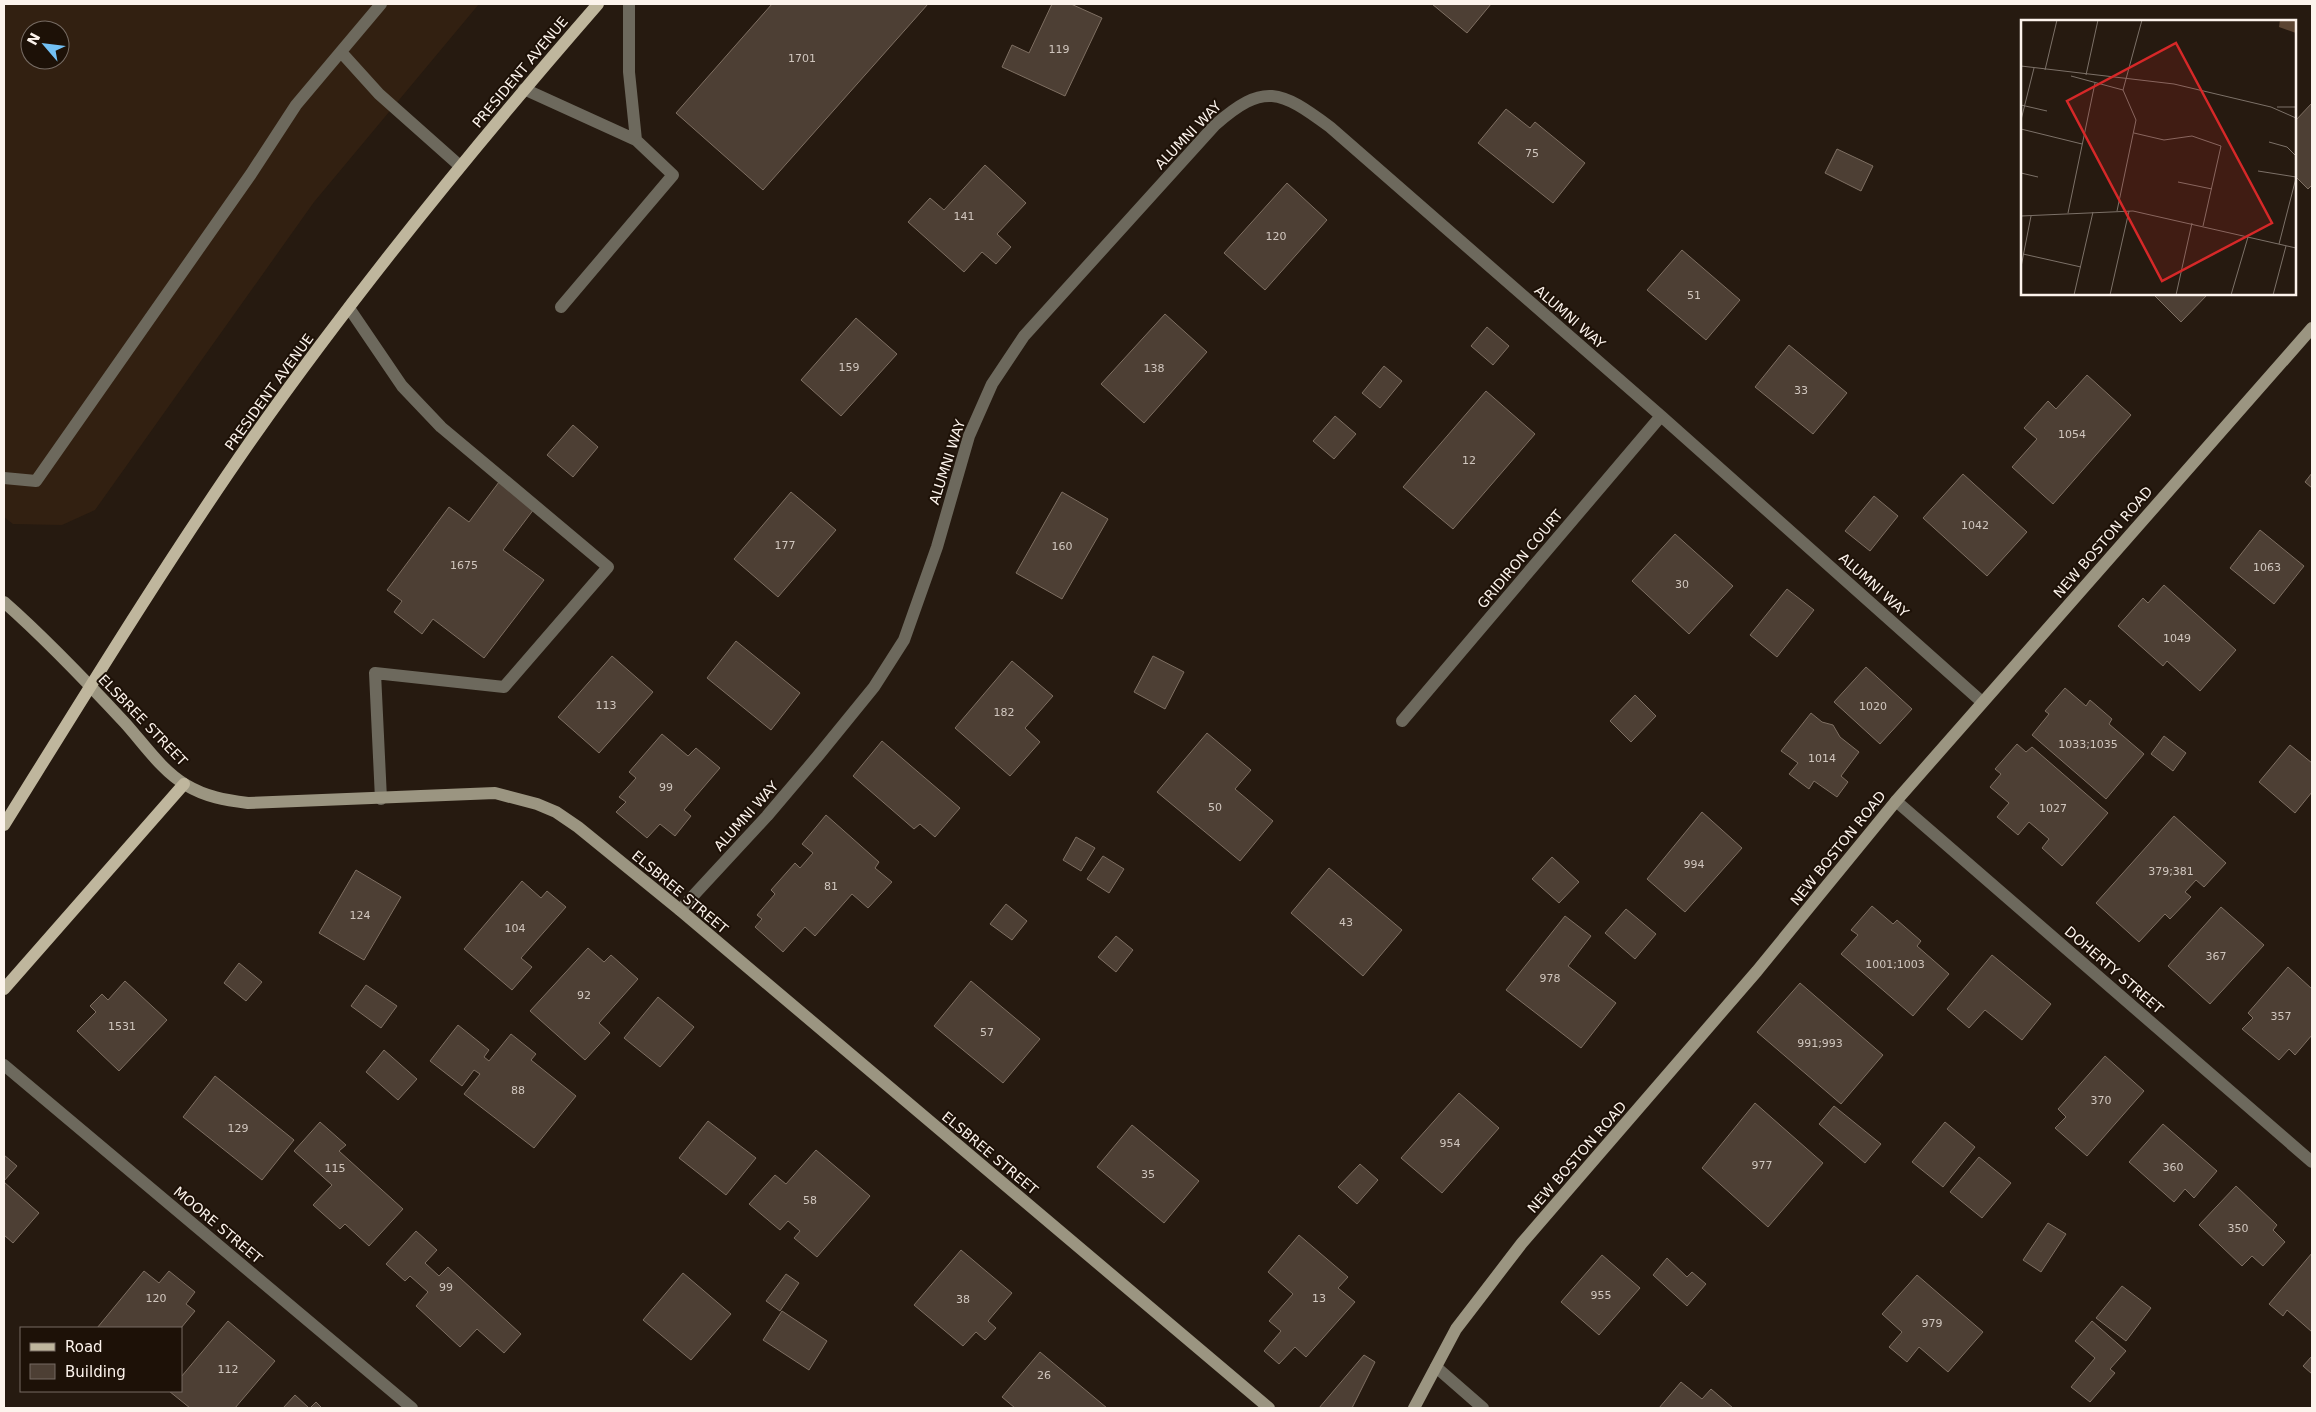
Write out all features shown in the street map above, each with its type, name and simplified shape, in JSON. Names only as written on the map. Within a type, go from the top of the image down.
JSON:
[{"type":"main road","name":"PRESIDENT AVENUE","points":[[4,825],[158,580],[251,441],[349,308],[460,166],[598,4]]},
{"type":"main road","points":[[4,988],[184,784]]},
{"type":"street","points":[[4,478],[36,481],[251,174],[296,105],[381,4]]},
{"type":"street","points":[[629,4],[628,72],[636,140]]},
{"type":"street","points":[[341,52],[379,94],[460,166]]},
{"type":"street","points":[[524,89],[636,140],[673,175],[562,307]]},
{"type":"street","name":"ALUMNI WAY","points":[[680,910],[767,816],[817,757],[874,687],[904,640],[937,547],[969,436],[992,384],[1024,336],[1215,124],[1237,106],[1253,98],[1270,95],[1287,99],[1305,108],[1330,126],[1661,416],[1982,702]]},
{"type":"street","points":[[349,308],[402,386],[441,427],[608,567],[504,687],[375,673],[381,799]]},
{"type":"street","name":"NEW BOSTON ROAD","points":[[1414,1408],[1456,1329],[1522,1243],[1757,971],[1896,801],[2312,328]]},
{"type":"street","name":"GRIDIRON COURT","points":[[1402,721],[1661,416]]},
{"type":"street","name":"ELSBREE STREET","points":[[4,602],[91,687],[161,764],[184,784],[201,794],[221,800],[248,803],[381,799],[469,792],[495,793],[537,804],[556,812],[680,910],[1269,1408]]},
{"type":"street","name":"DOHERTY STREET","points":[[1896,801],[2312,1162]]},
{"type":"street","name":"MOORE STREET","points":[[4,1064],[412,1408]]},
{"type":"street","points":[[1436,1367],[1484,1408]]},
{"type":"shaded area","points":[[4,4],[479,4],[314,202],[95,510],[62,525],[13,524],[4,517]]},
{"type":"building","points":[[772,4],[928,4],[763,190],[676,113]]},
{"type":"building","points":[[1052,4],[1071,4],[1102,18],[1065,96],[1002,67],[1012,45],[1029,53]]},
{"type":"building","points":[[1432,4],[1491,4],[1467,33]]},
{"type":"building","points":[[2312,103],[2312,185],[2308,189],[2296,177],[2296,120]]},
{"type":"building","points":[[1506,109],[1530,128],[1535,122],[1585,163],[1553,203],[1478,143]]},
{"type":"building","points":[[1837,149],[1873,166],[1861,191],[1825,173]]},
{"type":"building","points":[[985,165],[1026,203],[997,234],[1011,247],[996,264],[982,252],[964,272],[908,222],[930,198],[944,210]]},
{"type":"building","points":[[1287,183],[1327,220],[1265,290],[1224,253]]},
{"type":"building","points":[[1682,250],[1740,300],[1706,340],[1647,290]]},
{"type":"building","points":[[2154,295],[2207,295],[2181,322]]},
{"type":"building","points":[[1165,314],[1207,352],[1144,423],[1101,384]]},
{"type":"building","points":[[856,318],[897,354],[841,416],[801,380]]},
{"type":"building","points":[[1487,327],[1509,346],[1493,365],[1471,346]]},
{"type":"building","points":[[1789,345],[1847,393],[1813,434],[1755,387]]},
{"type":"building","points":[[1384,366],[1402,381],[1380,408],[1362,393]]},
{"type":"building","points":[[2087,375],[2131,415],[2053,504],[2012,467],[2037,439],[2024,428],[2048,401],[2056,409]]},
{"type":"building","points":[[1486,391],[1535,434],[1453,529],[1403,487]]},
{"type":"building","points":[[1335,416],[1356,434],[1334,459],[1313,441]]},
{"type":"building","points":[[573,425],[598,447],[573,477],[547,455]]},
{"type":"building","points":[[2312,473],[2312,488],[2305,482]]},
{"type":"building","points":[[1963,474],[2027,532],[1987,576],[1923,518]]},
{"type":"building","points":[[499,482],[534,509],[503,550],[544,580],[484,658],[433,619],[422,634],[394,612],[402,601],[387,590],[449,507],[469,522]]},
{"type":"building","points":[[791,492],[836,530],[778,597],[734,559]]},
{"type":"building","points":[[1062,492],[1108,519],[1062,599],[1016,573]]},
{"type":"building","points":[[1874,496],[1898,516],[1870,551],[1845,531]]},
{"type":"building","points":[[2260,530],[2304,566],[2274,604],[2230,568]]},
{"type":"building","points":[[1675,534],[1733,586],[1689,634],[1632,581]]},
{"type":"building","points":[[2164,585],[2236,650],[2200,691],[2167,661],[2163,666],[2118,626],[2143,598],[2148,603]]},
{"type":"building","points":[[1787,589],[1814,610],[1777,657],[1750,635]]},
{"type":"building","points":[[736,641],[800,693],[771,730],[707,678]]},
{"type":"building","points":[[612,656],[653,692],[599,753],[558,717]]},
{"type":"building","points":[[1153,656],[1184,672],[1165,709],[1134,692]]},
{"type":"building","points":[[1012,661],[1053,696],[1025,728],[1040,742],[1010,776],[955,728]]},
{"type":"building","points":[[1866,667],[1912,709],[1880,744],[1834,702]]},
{"type":"building","points":[[2065,688],[2086,706],[2090,700],[2112,719],[2109,724],[2144,754],[2106,799],[2032,735],[2049,714],[2045,711]]},
{"type":"building","points":[[1635,695],[1656,716],[1631,742],[1610,721]]},
{"type":"building","points":[[1811,713],[1822,722],[1833,725],[1840,737],[1859,752],[1841,776],[1848,782],[1837,797],[1814,781],[1809,789],[1789,774],[1798,763],[1781,751]]},
{"type":"building","points":[[1207,733],[1251,770],[1235,789],[1273,821],[1240,861],[1157,792]]},
{"type":"building","points":[[662,734],[688,756],[696,748],[720,768],[684,810],[691,816],[675,836],[660,824],[647,838],[616,812],[626,802],[619,797],[636,778],[629,772]]},
{"type":"building","points":[[2164,736],[2186,753],[2173,771],[2151,754]]},
{"type":"building","points":[[882,741],[960,808],[935,837],[920,824],[914,829],[853,776]]},
{"type":"building","points":[[2017,744],[2026,752],[2032,747],[2108,813],[2062,866],[2042,848],[2049,839],[2029,822],[2018,835],[1997,817],[2009,803],[1990,787],[2001,774],[1995,769]]},
{"type":"building","points":[[2290,745],[2312,763],[2312,792],[2295,813],[2259,782]]},
{"type":"building","points":[[1702,812],[1742,848],[1685,912],[1647,879]]},
{"type":"building","points":[[826,815],[879,862],[875,868],[892,882],[868,908],[852,894],[815,936],[805,927],[783,952],[755,927],[762,919],[757,915],[775,894],[771,890],[795,863],[800,868],[813,853],[802,844]]},
{"type":"building","points":[[2174,816],[2226,863],[2204,887],[2196,880],[2185,892],[2191,897],[2170,919],[2165,914],[2139,942],[2096,903]]},
{"type":"building","points":[[1076,837],[1095,848],[1081,871],[1063,860]]},
{"type":"building","points":[[1103,856],[1124,869],[1109,893],[1087,879]]},
{"type":"building","points":[[1552,857],[1579,882],[1559,903],[1532,879]]},
{"type":"building","points":[[1329,868],[1402,930],[1363,976],[1291,913]]},
{"type":"building","points":[[356,870],[401,897],[364,960],[319,933]]},
{"type":"building","points":[[522,881],[541,898],[547,891],[566,907],[521,958],[532,967],[512,990],[464,949]]},
{"type":"building","points":[[1006,904],[1027,921],[1012,940],[990,924]]},
{"type":"building","points":[[1872,906],[1893,924],[1897,920],[1921,941],[1917,946],[1949,974],[1913,1016],[1841,954],[1858,935],[1851,930]]},
{"type":"building","points":[[2221,907],[2264,945],[2210,1004],[2168,966]]},
{"type":"building","points":[[1626,909],[1656,934],[1635,959],[1605,933]]},
{"type":"building","points":[[1565,916],[1591,936],[1568,966],[1616,1003],[1581,1048],[1506,990]]},
{"type":"building","points":[[1116,936],[1133,950],[1116,972],[1098,957]]},
{"type":"building","points":[[588,948],[604,962],[611,955],[638,979],[599,1023],[610,1033],[585,1060],[530,1011]]},
{"type":"building","points":[[1992,955],[2051,1004],[2022,1040],[1985,1010],[1969,1028],[1947,1009]]},
{"type":"building","points":[[239,963],[262,982],[246,1001],[224,983]]},
{"type":"building","points":[[2288,967],[2312,989],[2312,1035],[2295,1055],[2289,1049],[2279,1060],[2242,1029],[2253,1018],[2248,1013]]},
{"type":"building","points":[[125,981],[167,1020],[119,1071],[77,1031],[96,1012],[90,1006],[102,994],[108,1000]]},
{"type":"building","points":[[971,981],[1040,1039],[1003,1083],[934,1026]]},
{"type":"building","points":[[1800,983],[1883,1055],[1841,1104],[1757,1032]]},
{"type":"building","points":[[366,985],[397,1006],[381,1028],[351,1006]]},
{"type":"building","points":[[658,997],[694,1027],[660,1067],[624,1038]]},
{"type":"building","points":[[458,1025],[489,1050],[484,1057],[489,1061],[511,1034],[536,1054],[531,1060],[576,1096],[534,1148],[464,1094],[480,1074],[474,1070],[462,1086],[430,1061]]},
{"type":"building","points":[[384,1050],[417,1079],[398,1100],[366,1072]]},
{"type":"building","points":[[2105,1056],[2144,1091],[2087,1156],[2055,1128],[2066,1117],[2058,1109]]},
{"type":"building","points":[[215,1076],[294,1140],[262,1180],[183,1117]]},
{"type":"building","points":[[1459,1093],[1499,1128],[1442,1193],[1401,1158]]},
{"type":"building","points":[[1755,1103],[1823,1163],[1768,1227],[1702,1168]]},
{"type":"building","points":[[1834,1106],[1881,1144],[1865,1163],[1819,1124]]},
{"type":"building","points":[[708,1121],[756,1158],[726,1195],[679,1158]]},
{"type":"building","points":[[320,1122],[346,1145],[339,1151],[403,1209],[369,1246],[345,1224],[340,1229],[313,1205],[332,1185],[294,1151]]},
{"type":"building","points":[[1945,1122],[1975,1147],[1943,1187],[1912,1162]]},
{"type":"building","points":[[2163,1124],[2217,1171],[2194,1198],[2185,1189],[2174,1202],[2129,1162]]},
{"type":"building","points":[[1132,1125],[1199,1181],[1164,1223],[1097,1167]]},
{"type":"building","points":[[816,1150],[870,1196],[817,1257],[794,1238],[800,1231],[788,1221],[780,1230],[749,1204],[775,1175],[786,1184]]},
{"type":"building","points":[[4,1155],[17,1166],[4,1181]]},
{"type":"building","points":[[1979,1157],[2011,1183],[1982,1218],[1950,1192]]},
{"type":"building","points":[[1360,1164],[1378,1180],[1357,1204],[1338,1187]]},
{"type":"building","points":[[4,1182],[39,1213],[13,1243],[4,1235]]},
{"type":"building","points":[[2236,1186],[2277,1225],[2273,1230],[2285,1242],[2263,1266],[2252,1256],[2242,1266],[2199,1225]]},
{"type":"building","points":[[2048,1223],[2066,1234],[2041,1272],[2023,1260]]},
{"type":"building","points":[[416,1231],[437,1250],[425,1263],[439,1276],[448,1267],[521,1334],[504,1353],[477,1329],[460,1347],[416,1306],[428,1292],[410,1276],[405,1281],[386,1264]]},
{"type":"building","points":[[1299,1235],[1348,1277],[1338,1288],[1355,1302],[1306,1357],[1295,1347],[1279,1364],[1264,1351],[1281,1331],[1269,1321],[1293,1294],[1268,1272]]},
{"type":"building","points":[[961,1250],[1012,1293],[988,1321],[996,1328],[985,1340],[976,1332],[963,1346],[914,1305]]},
{"type":"building","points":[[2312,1253],[2312,1332],[2287,1310],[2283,1316],[2269,1304]]},
{"type":"building","points":[[1602,1255],[1640,1288],[1599,1335],[1561,1302]]},
{"type":"building","points":[[1667,1258],[1687,1277],[1692,1272],[1706,1284],[1687,1306],[1653,1275]]},
{"type":"building","points":[[144,1271],[159,1283],[169,1271],[195,1292],[186,1304],[195,1311],[182,1327],[98,1327]]},
{"type":"building","points":[[683,1273],[731,1314],[691,1360],[643,1320]]},
{"type":"building","points":[[786,1274],[799,1283],[780,1311],[766,1301]]},
{"type":"building","points":[[1917,1275],[1983,1332],[1948,1372],[1919,1347],[1907,1362],[1889,1347],[1902,1332],[1882,1314]]},
{"type":"building","points":[[2122,1286],[2151,1308],[2126,1341],[2096,1318]]},
{"type":"building","points":[[782,1311],[827,1341],[809,1370],[763,1340]]},
{"type":"building","points":[[228,1321],[275,1361],[235,1408],[190,1408],[170,1392],[182,1392],[182,1376]]},
{"type":"building","points":[[2092,1321],[2126,1351],[2110,1369],[2115,1373],[2090,1402],[2071,1387],[2095,1358],[2075,1341]]},
{"type":"building","points":[[1040,1352],[1107,1408],[1015,1408],[1002,1397]]},
{"type":"building","points":[[1364,1355],[1375,1362],[1352,1408],[1319,1408]]},
{"type":"building","points":[[2312,1356],[2312,1374],[2303,1366]]},
{"type":"building","points":[[1681,1382],[1702,1399],[1711,1389],[1733,1408],[1659,1408]]},
{"type":"building","points":[[295,1395],[309,1408],[283,1408]]},
{"type":"building","points":[[316,1402],[322,1408],[310,1408]]}]
